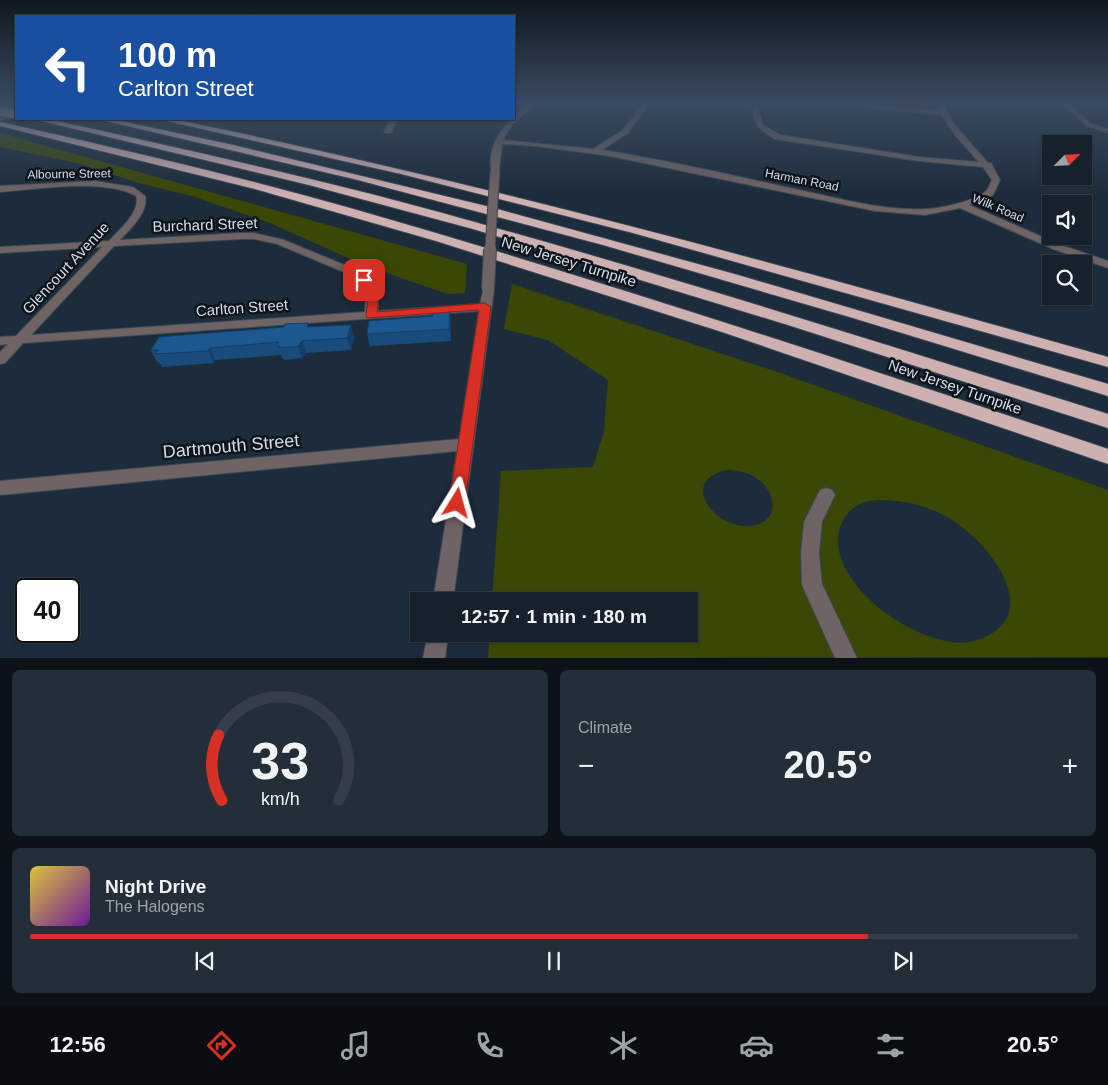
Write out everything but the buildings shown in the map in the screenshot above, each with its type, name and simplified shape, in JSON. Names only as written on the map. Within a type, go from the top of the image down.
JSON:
[{"type":"highway","name":"New Jersey Turnpike","points":[[61,134],[343,210],[456,243],[748,335],[1108,457]]},
{"type":"highway","name":"New Jersey Turnpike","points":[[104,134],[196,154],[476,226],[764,312],[1108,421]]},
{"type":"highway","name":"New Jersey Turnpike","points":[[168,134],[298,162],[504,214],[771,289],[1108,390]]},
{"type":"highway","points":[[232,134],[320,152],[522,201],[782,270],[1108,362]]},
{"type":"street","points":[[444,592],[488,288],[495,171],[498,142],[503,134]]},
{"type":"street","points":[[595,151],[624,134]]},
{"type":"street","points":[[770,134],[778,137],[919,159],[988,165]]},
{"type":"street","points":[[958,134],[988,165]]},
{"type":"street","name":"Harman Road","points":[[498,142],[540,144],[595,151],[875,207],[925,212],[962,206],[990,193],[996,180],[988,165]]},
{"type":"street","name":"Albourne Street","points":[[0,189],[108,184],[138,192]]},
{"type":"street","name":"Glencourt Avenue","points":[[0,360],[111,244],[138,212],[142,204],[142,197],[138,192]]},
{"type":"street","name":"Wilk Road","points":[[962,206],[1057,247],[1108,265]]},
{"type":"street","name":"Burchard Street","points":[[0,250],[254,236],[280,242],[355,273],[372,289],[371,316]]},
{"type":"street","name":"Carlton Street","points":[[0,341],[485,307]]},
{"type":"street","name":"Dartmouth Street","points":[[0,488],[466,444]]},
{"type":"street","points":[[826,495],[813,522],[810,553],[812,585],[846,658]]},
{"type":"street","points":[[434,658],[437,642]]},
{"type":"green space","points":[[0,134],[3,134],[467,264],[465,293],[448,294],[366,266],[270,223],[192,196],[142,184],[77,163],[0,147]]},
{"type":"green space","points":[[512,284],[783,374],[1108,490],[1108,657],[488,658],[489,642],[698,642],[698,592],[493,592],[501,471],[593,467],[604,431],[608,380],[548,340],[504,329]],"holes":[[[726,470],[739,471],[755,477],[769,491],[772,511],[764,522],[756,525],[742,526],[729,522],[717,515],[708,506],[704,495],[704,485],[711,476]],[[876,500],[894,501],[928,508],[945,516],[962,527],[993,559],[1004,578],[1010,598],[1008,615],[997,630],[974,641],[953,642],[929,636],[904,625],[881,609],[860,590],[845,569],[838,547],[841,525],[848,514],[862,503]]]},
{"type":"route","points":[[364,280],[372,289],[371,316],[485,307],[457,503]]}]
